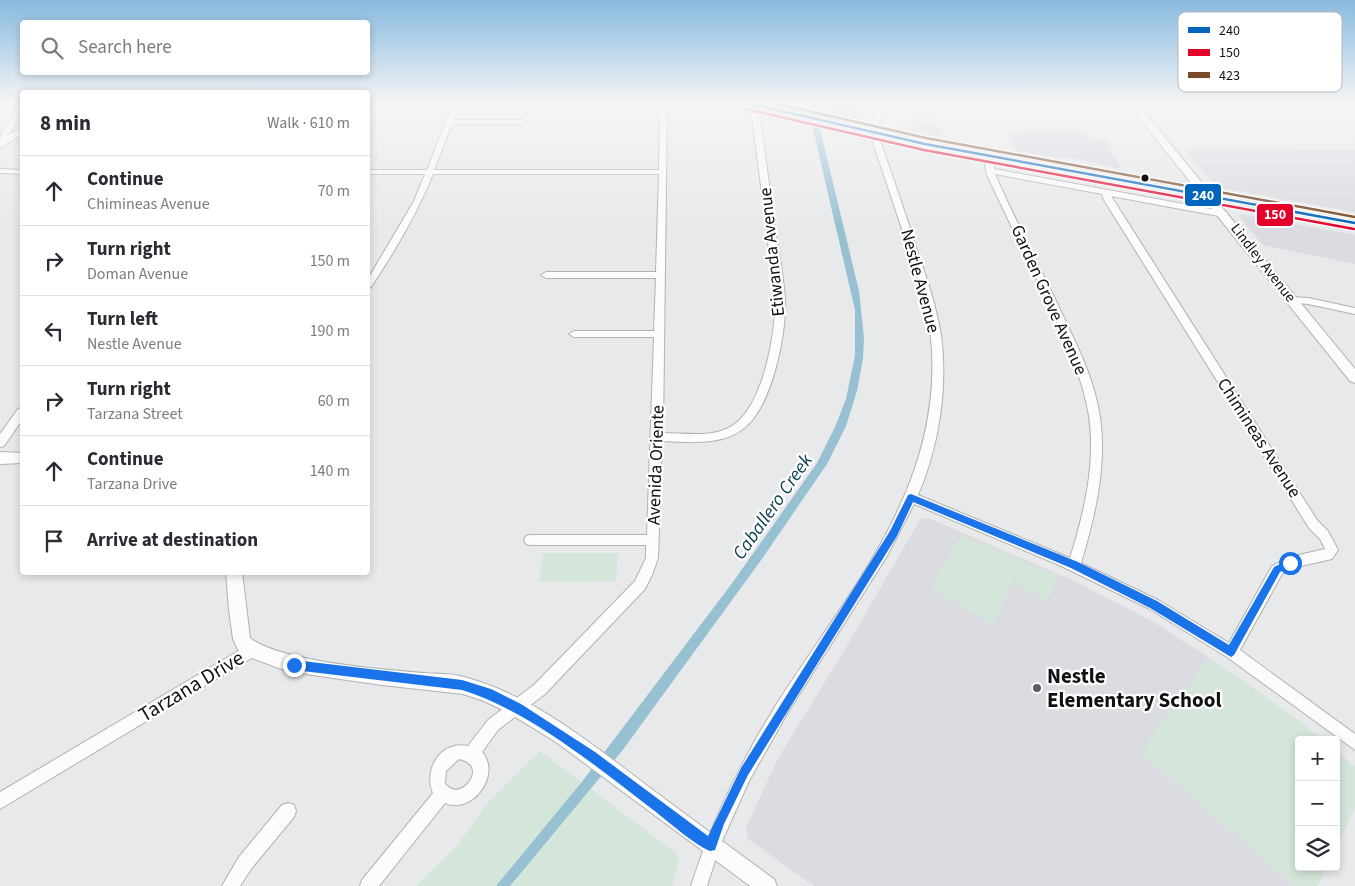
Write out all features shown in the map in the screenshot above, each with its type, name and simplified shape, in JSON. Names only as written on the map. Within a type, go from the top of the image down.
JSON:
[{"type":"main road","points":[[935,144],[1355,224]]},
{"type":"main road","name":"Lindley Avenue","points":[[1165,144],[1207,196]]},
{"type":"street","points":[[370,282],[408,221],[441,144]]},
{"type":"street","name":"Avenida Oriente","points":[[472,753],[494,725],[540,690],[640,585],[652,558],[657,437],[663,144]]},
{"type":"street","name":"Etiwanda Avenue","points":[[657,437],[713,436],[726,434],[741,427],[755,409],[771,368],[780,327],[780,299],[758,144]]},
{"type":"street","name":"Nestle Avenue","points":[[699,886],[710,845],[744,772],[894,534],[911,497],[931,435],[937,387],[938,351],[933,316],[879,144]]},
{"type":"street","name":"Garden Grove Avenue","points":[[991,156],[990,170],[1075,351],[1090,393],[1096,433],[1096,470],[1090,512],[1074,565]]},
{"type":"street","points":[[990,170],[1224,214]]},
{"type":"street","points":[[0,172],[20,172]]},
{"type":"street","points":[[370,172],[662,172]]},
{"type":"street","name":"Chimineas Avenue","points":[[1106,192],[1108,200],[1313,524],[1324,535],[1332,550],[1328,555],[1290,563],[1277,570],[1231,652]]},
{"type":"street","name":"Lindley Avenue","points":[[1207,196],[1224,214],[1355,378]]},
{"type":"street","points":[[546,275],[577,279],[660,275]]},
{"type":"street","points":[[1292,300],[1308,301],[1355,311]]},
{"type":"street","points":[[574,334],[659,334]]},
{"type":"street","points":[[0,443],[20,415]]},
{"type":"street","points":[[0,458],[20,458]]},
{"type":"street","points":[[911,497],[1074,565],[1153,604],[1231,652],[1355,743]]},
{"type":"street","points":[[530,540],[654,540]]},
{"type":"street","points":[[234,575],[242,642],[250,651]]},
{"type":"street","name":"Tarzana Drive","points":[[0,801],[250,651],[294,665],[462,685],[487,693],[517,708],[591,756],[766,886]]},
{"type":"street","points":[[459,751],[472,753],[480,763],[482,771],[476,786],[471,792],[456,798],[442,794],[436,783],[438,769],[442,762],[459,751]]},
{"type":"street","points":[[368,886],[442,794]]},
{"type":"street","points":[[230,886],[245,863],[288,811]]},
{"type":"shaded area","points":[[1184,149],[1355,150],[1355,212],[1216,187]]},
{"type":"shaded area","points":[[1239,214],[1355,235],[1355,264],[1263,245]]},
{"type":"shaded area","name":"Nestle Elementary School","points":[[922,518],[928,518],[1070,579],[1152,621],[1210,658],[1294,717],[1317,736],[1295,736],[1295,871],[1325,871],[1317,886],[814,886],[748,839],[746,828],[777,760],[844,651]]},
{"type":"green space","points":[[961,535],[1023,561],[993,624],[931,588]]},
{"type":"green space","points":[[543,553],[618,553],[616,581],[539,582]]},
{"type":"green space","points":[[1024,562],[1058,576],[1047,601],[1015,584]]},
{"type":"green space","points":[[1210,658],[1294,717],[1317,736],[1295,736],[1295,871],[1325,871],[1317,886],[1295,886],[1146,757],[1144,747]]},
{"type":"green space","points":[[540,751],[676,853],[679,861],[672,886],[416,886],[457,846],[486,805]]},
{"type":"green space","points":[[1340,754],[1355,767],[1355,808],[1340,839]]},
{"type":"water","points":[[817,144],[824,144],[859,291],[864,338],[863,358],[857,391],[846,426],[827,464],[759,563],[622,751],[510,886],[496,886],[581,783],[733,582],[817,463],[835,427],[846,399],[855,355],[855,310]]},
{"type":"building","points":[[1012,144],[1109,144],[1113,150],[1109,150],[1122,169],[1068,157],[1057,158],[1016,151]]},
{"type":"transit line","name":"150","points":[[899,144],[1354,229]]},
{"type":"transit line","name":"240","points":[[927,144],[1355,223]]},
{"type":"transit line","name":"423","points":[[960,144],[1355,217]]},
{"type":"place","name":"Nestle Elementary School","points":[[1037,688]]},
{"type":"route","points":[[294,665],[462,685],[487,693],[517,708],[591,756],[710,845],[744,772],[894,534],[911,497],[1074,565],[1153,604],[1231,652],[1277,570],[1290,563]]},
{"type":"water label","name":"Caballero Creek","points":[[773,507]]}]
